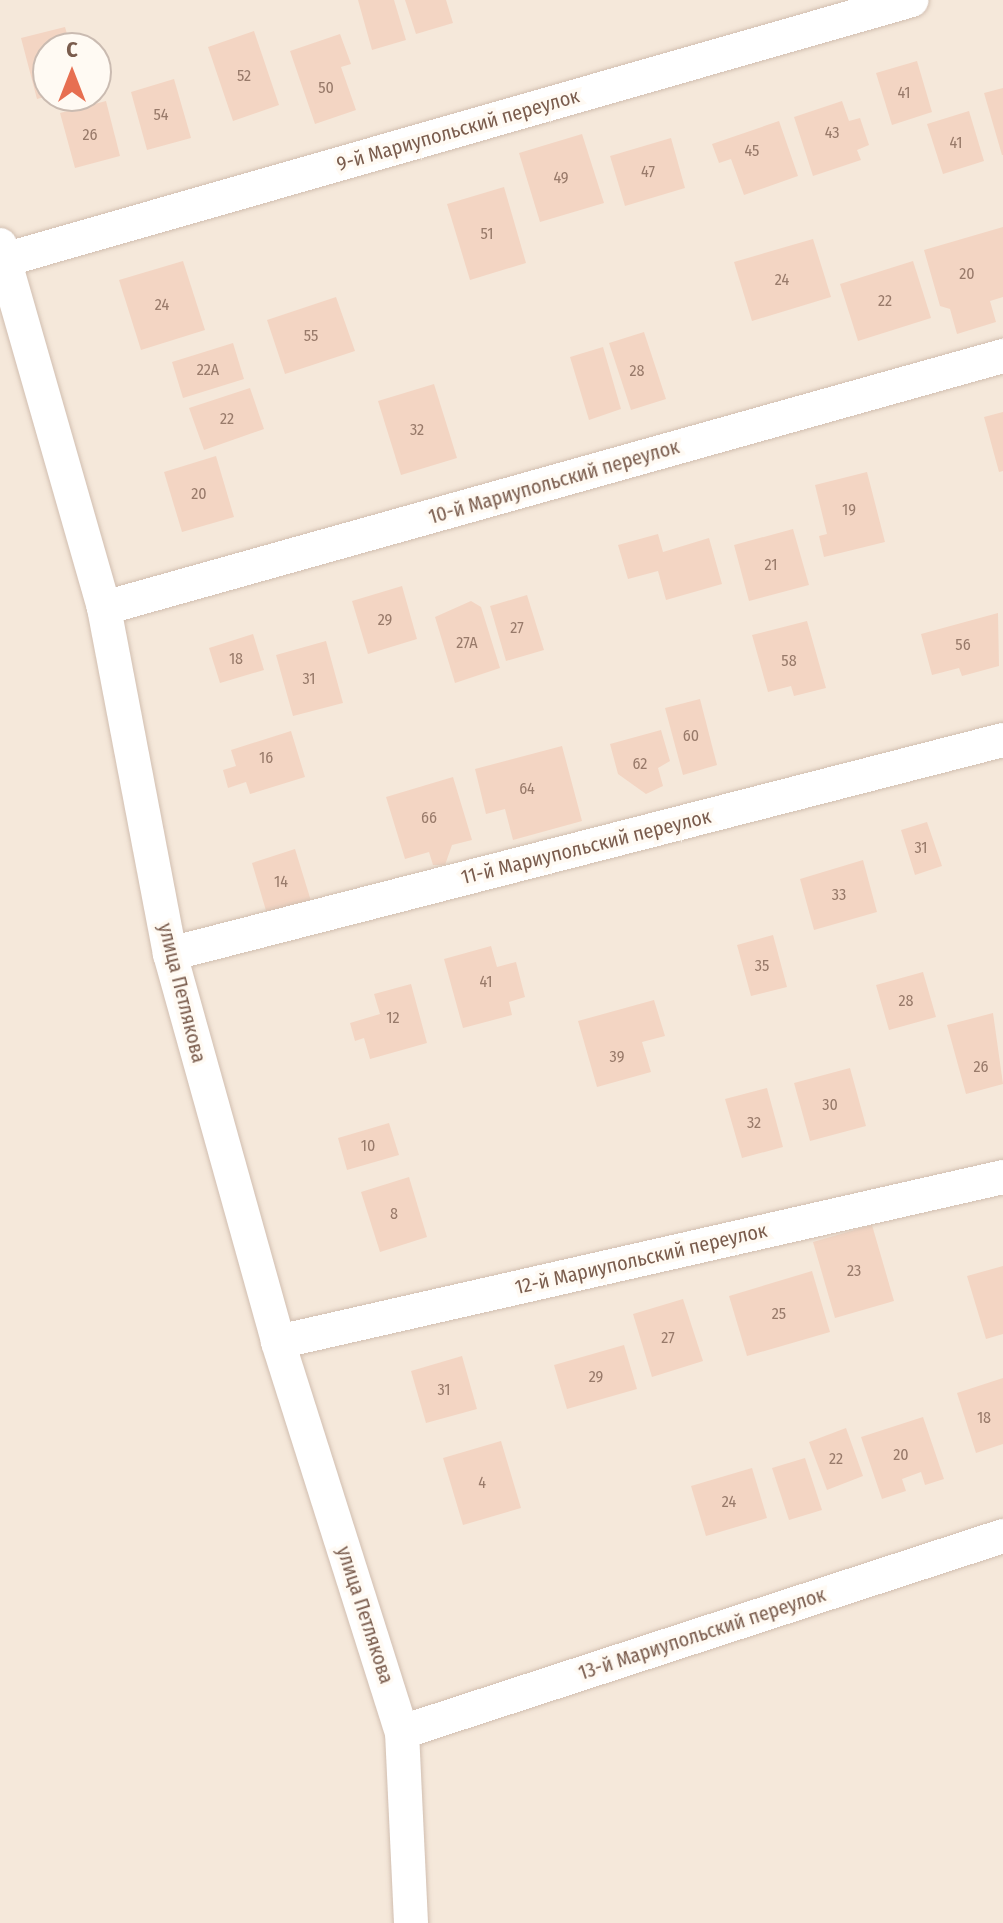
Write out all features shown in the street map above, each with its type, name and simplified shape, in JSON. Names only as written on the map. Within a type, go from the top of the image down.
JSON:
[{"type":"street","name":"9-й Мариупольский переулок","points":[[2,252],[912,0]]},
{"type":"street","name":"улица Петлякова","points":[[2,252],[104,608],[170,954],[278,1342],[402,1732],[411,1923]]},
{"type":"street","name":"10-й Мариупольский переулок","points":[[104,608],[1003,356]]},
{"type":"street","name":"11-й Мариупольский переулок","points":[[170,954],[1003,740]]},
{"type":"street","name":"12-й Мариупольский переулок","points":[[278,1342],[1003,1177]]},
{"type":"street","name":"13-й Мариупольский переулок","points":[[402,1732],[1003,1536]]},
{"type":"shaded area","points":[[0,0],[1003,0],[1003,1923],[0,1923]]},
{"type":"building","points":[[358,0],[394,0],[406,40],[372,50]]},
{"type":"building","points":[[405,0],[446,0],[453,23],[416,34]]},
{"type":"building","points":[[65,27],[66,32],[45,32]]},
{"type":"building","points":[[254,31],[279,105],[233,121],[208,47]]},
{"type":"building","points":[[340,34],[351,64],[341,67],[356,110],[315,124],[290,51]]},
{"type":"building","points":[[32,35],[32,80],[21,38]]},
{"type":"building","points":[[917,61],[932,112],[892,125],[876,73]]},
{"type":"building","points":[[174,79],[191,138],[147,150],[131,92]]},
{"type":"building","points":[[1003,88],[1003,155],[1002,155],[984,93]]},
{"type":"building","points":[[842,101],[849,121],[860,118],[869,145],[857,150],[861,160],[813,176],[794,117]]},
{"type":"building","points":[[969,111],[984,161],[943,174],[927,124]]},
{"type":"building","points":[[109,112],[120,156],[75,168],[60,113]]},
{"type":"building","points":[[779,121],[798,176],[744,195],[731,159],[719,163],[712,144]]},
{"type":"building","points":[[582,134],[604,203],[540,222],[519,153]]},
{"type":"building","points":[[671,138],[685,188],[625,206],[610,156]]},
{"type":"building","points":[[504,187],[526,263],[470,280],[447,204]]},
{"type":"building","points":[[1003,227],[1003,297],[990,301],[996,322],[957,334],[950,309],[940,306],[924,250]]},
{"type":"building","points":[[813,239],[831,297],[752,321],[734,262]]},
{"type":"building","points":[[183,261],[205,330],[141,350],[119,280]]},
{"type":"building","points":[[913,261],[931,318],[858,341],[840,284]]},
{"type":"building","points":[[336,297],[355,351],[285,374],[267,320]]},
{"type":"building","points":[[644,332],[666,399],[631,410],[609,343]]},
{"type":"building","points":[[233,343],[244,379],[183,398],[172,362]]},
{"type":"building","points":[[603,347],[621,409],[589,420],[570,357]]},
{"type":"building","points":[[434,384],[457,458],[401,475],[378,401]]},
{"type":"building","points":[[250,388],[264,429],[204,450],[189,408]]},
{"type":"building","points":[[1003,412],[1003,471],[999,472],[984,417]]},
{"type":"building","points":[[216,456],[234,517],[182,532],[164,472]]},
{"type":"building","points":[[867,472],[885,542],[824,557],[819,536],[827,534],[815,485]]},
{"type":"building","points":[[793,529],[809,585],[749,601],[734,545]]},
{"type":"building","points":[[658,534],[663,552],[709,538],[722,584],[666,600],[658,571],[628,579],[618,545]]},
{"type":"building","points":[[402,586],[417,639],[368,654],[352,601]]},
{"type":"building","points":[[527,595],[544,650],[506,661],[490,606]]},
{"type":"building","points":[[471,601],[481,607],[500,668],[455,683],[435,617]]},
{"type":"building","points":[[998,613],[999,666],[962,676],[959,668],[932,675],[921,634]]},
{"type":"building","points":[[807,621],[826,688],[794,696],[791,686],[768,692],[752,635]]},
{"type":"building","points":[[253,634],[264,670],[220,683],[209,648]]},
{"type":"building","points":[[326,641],[343,703],[293,716],[276,655]]},
{"type":"building","points":[[700,699],[717,765],[683,775],[665,708]]},
{"type":"building","points":[[661,730],[670,761],[658,768],[663,786],[646,794],[618,774],[610,744]]},
{"type":"building","points":[[291,731],[305,777],[250,794],[246,782],[228,788],[223,770],[236,766],[231,750]]},
{"type":"building","points":[[562,746],[582,821],[513,840],[505,809],[486,814],[475,769]]},
{"type":"building","points":[[453,777],[472,840],[452,845],[445,865],[433,865],[429,852],[405,859],[386,797]]},
{"type":"building","points":[[927,822],[942,866],[915,875],[901,830]]},
{"type":"building","points":[[295,849],[311,901],[267,914],[252,863]]},
{"type":"building","points":[[863,860],[877,912],[814,930],[800,879]]},
{"type":"building","points":[[773,935],[787,987],[751,996],[737,945]]},
{"type":"building","points":[[491,946],[497,967],[516,962],[525,997],[509,1002],[512,1015],[463,1028],[444,959]]},
{"type":"building","points":[[923,972],[936,1017],[889,1030],[876,985]]},
{"type":"building","points":[[411,984],[427,1043],[370,1059],[364,1038],[355,1041],[350,1023],[380,1014],[374,994]]},
{"type":"building","points":[[654,1000],[665,1036],[642,1042],[651,1072],[597,1087],[578,1021]]},
{"type":"building","points":[[993,1013],[1003,1084],[966,1094],[947,1025]]},
{"type":"building","points":[[850,1068],[866,1126],[810,1141],[794,1083]]},
{"type":"building","points":[[767,1088],[783,1147],[742,1158],[725,1099]]},
{"type":"building","points":[[389,1123],[399,1155],[347,1170],[338,1138]]},
{"type":"building","points":[[409,1177],[427,1237],[380,1252],[361,1192]]},
{"type":"building","points":[[872,1225],[894,1301],[835,1318],[813,1242]]},
{"type":"building","points":[[1003,1266],[1003,1334],[986,1339],[967,1276]]},
{"type":"building","points":[[812,1271],[830,1332],[747,1356],[729,1296]]},
{"type":"building","points":[[683,1299],[703,1361],[652,1377],[633,1314]]},
{"type":"building","points":[[624,1345],[637,1389],[567,1409],[554,1365]]},
{"type":"building","points":[[462,1356],[477,1409],[426,1423],[411,1371]]},
{"type":"building","points":[[1003,1378],[1003,1444],[976,1453],[957,1393]]},
{"type":"building","points":[[923,1417],[944,1479],[925,1485],[921,1472],[902,1479],[906,1491],[882,1499],[861,1437]]},
{"type":"building","points":[[846,1428],[863,1476],[827,1490],[809,1442]]},
{"type":"building","points":[[501,1441],[521,1508],[463,1525],[443,1458]]},
{"type":"building","points":[[805,1458],[822,1510],[789,1520],[772,1468]]},
{"type":"building","points":[[752,1468],[767,1518],[706,1536],[691,1486]]}]
